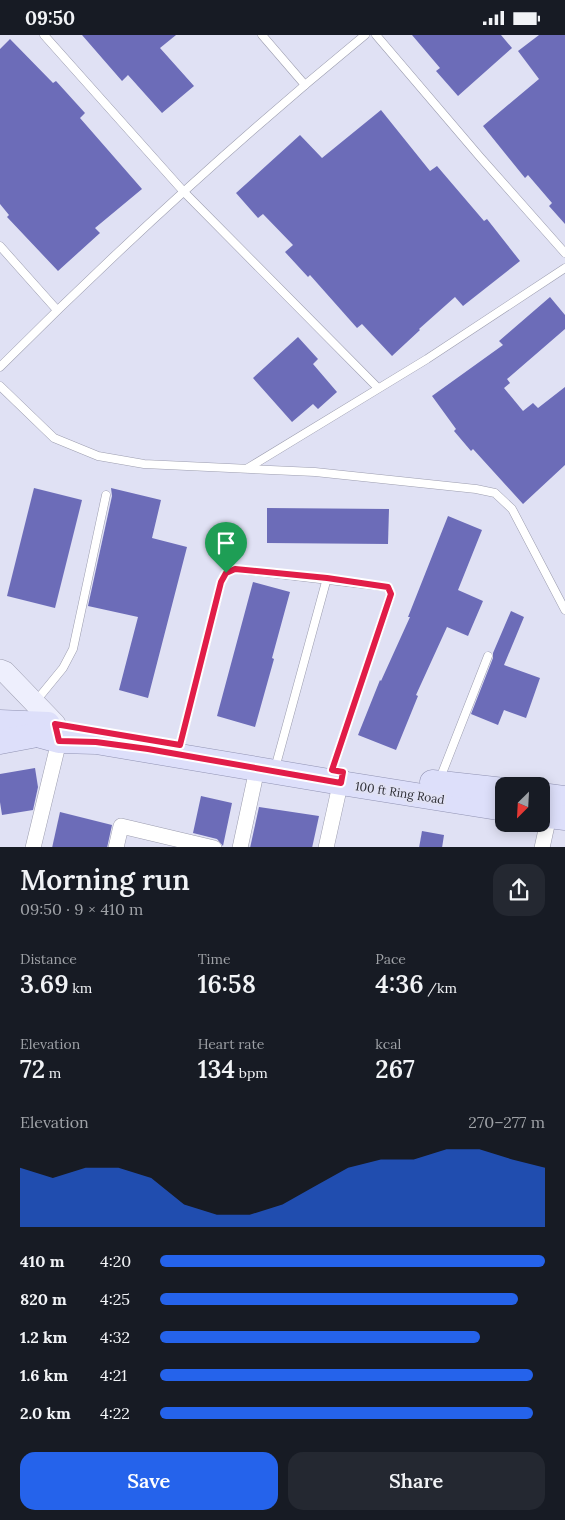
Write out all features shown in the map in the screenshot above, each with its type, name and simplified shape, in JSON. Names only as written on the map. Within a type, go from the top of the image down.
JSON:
[{"type":"main road","points":[[0,721],[57,733],[180,745],[267,765]]},
{"type":"main road","name":"100 ft Ring Road","points":[[0,742],[57,733],[96,742],[339,775],[495,790]]},
{"type":"main road","name":"100 ft Ring Road","points":[[339,775],[495,807]]},
{"type":"main road","points":[[550,810],[565,798]]},
{"type":"street","points":[[0,670],[5,672],[35,703],[57,733],[33,847]]},
{"type":"street","points":[[240,847],[267,765]]},
{"type":"street","points":[[326,847],[339,775]]},
{"type":"street","points":[[116,847],[121,826],[194,845],[214,847]]},
{"type":"street","points":[[542,847],[545,833]]},
{"type":"lane","points":[[44,35],[184,192],[378,388]]},
{"type":"lane","points":[[262,35],[305,85]]},
{"type":"lane","points":[[0,367],[57,310],[184,192],[305,85],[365,35]]},
{"type":"lane","points":[[376,35],[565,253]]},
{"type":"lane","points":[[0,246],[57,310]]},
{"type":"lane","points":[[248,469],[426,359],[565,268]]},
{"type":"lane","points":[[0,386],[54,438],[98,456],[144,464],[315,472],[476,489],[495,493],[512,509],[565,610]]},
{"type":"lane","points":[[35,703],[63,668],[73,649],[106,495]]},
{"type":"lane","points":[[180,745],[221,582],[226,573],[235,569],[327,578],[388,587],[391,594],[339,775]]},
{"type":"lane","points":[[267,765],[327,578]]},
{"type":"lane","points":[[438,783],[488,657]]},
{"type":"building","points":[[82,35],[176,35],[160,48],[194,86],[162,113],[128,75],[122,81]]},
{"type":"building","points":[[412,35],[501,35],[512,48],[458,96],[436,71],[440,68]]},
{"type":"building","points":[[539,35],[565,35],[565,224],[549,206],[552,203],[528,175],[525,178],[483,126],[539,79],[518,51]]},
{"type":"building","points":[[10,39],[53,83],[56,81],[85,113],[80,118],[142,189],[95,228],[100,233],[58,271],[7,217],[9,215],[0,204],[0,49]]},
{"type":"building","points":[[381,110],[430,171],[437,166],[484,221],[487,219],[520,261],[463,306],[455,297],[392,356],[362,324],[357,328],[310,275],[308,277],[285,252],[293,245],[263,214],[258,218],[236,193],[300,135],[322,158]]},
{"type":"building","points":[[550,297],[565,315],[565,329],[507,379],[510,383],[504,388],[523,411],[533,403],[538,408],[565,387],[565,465],[523,504],[454,431],[456,429],[432,396],[503,345],[499,341]]},
{"type":"building","points":[[298,337],[318,359],[313,364],[337,392],[318,409],[313,404],[292,422],[253,378]]},
{"type":"building","points":[[34,488],[82,500],[55,608],[7,596]]},
{"type":"building","points":[[111,488],[161,500],[152,538],[187,547],[148,698],[119,690],[138,617],[88,606],[112,496]]},
{"type":"building","points":[[267,508],[389,509],[388,544],[267,543]]},
{"type":"building","points":[[448,516],[482,530],[458,590],[483,601],[468,636],[447,627],[416,695],[418,696],[396,750],[358,735],[380,680],[410,617],[408,617]]},
{"type":"building","points":[[253,582],[290,592],[255,727],[217,716]]},
{"type":"building","points":[[511,611],[524,617],[504,665],[540,678],[526,718],[504,710],[498,725],[471,714],[493,658],[493,653]]},
{"type":"building","points":[[35,768],[38,787],[33,810],[2,815],[0,774]]},
{"type":"building","points":[[201,796],[232,803],[223,846],[217,839],[193,833]]},
{"type":"building","points":[[259,807],[319,816],[312,847],[250,847]]},
{"type":"building","points":[[60,812],[112,825],[107,847],[52,847]]},
{"type":"building","points":[[422,831],[444,835],[442,847],[419,847]]},
{"type":"route","points":[[235,569],[327,578],[388,587],[390,590],[391,594],[332,770],[343,772],[341,783],[148,749],[96,742],[59,741],[55,724],[180,745],[221,582],[226,573],[235,569]]}]
